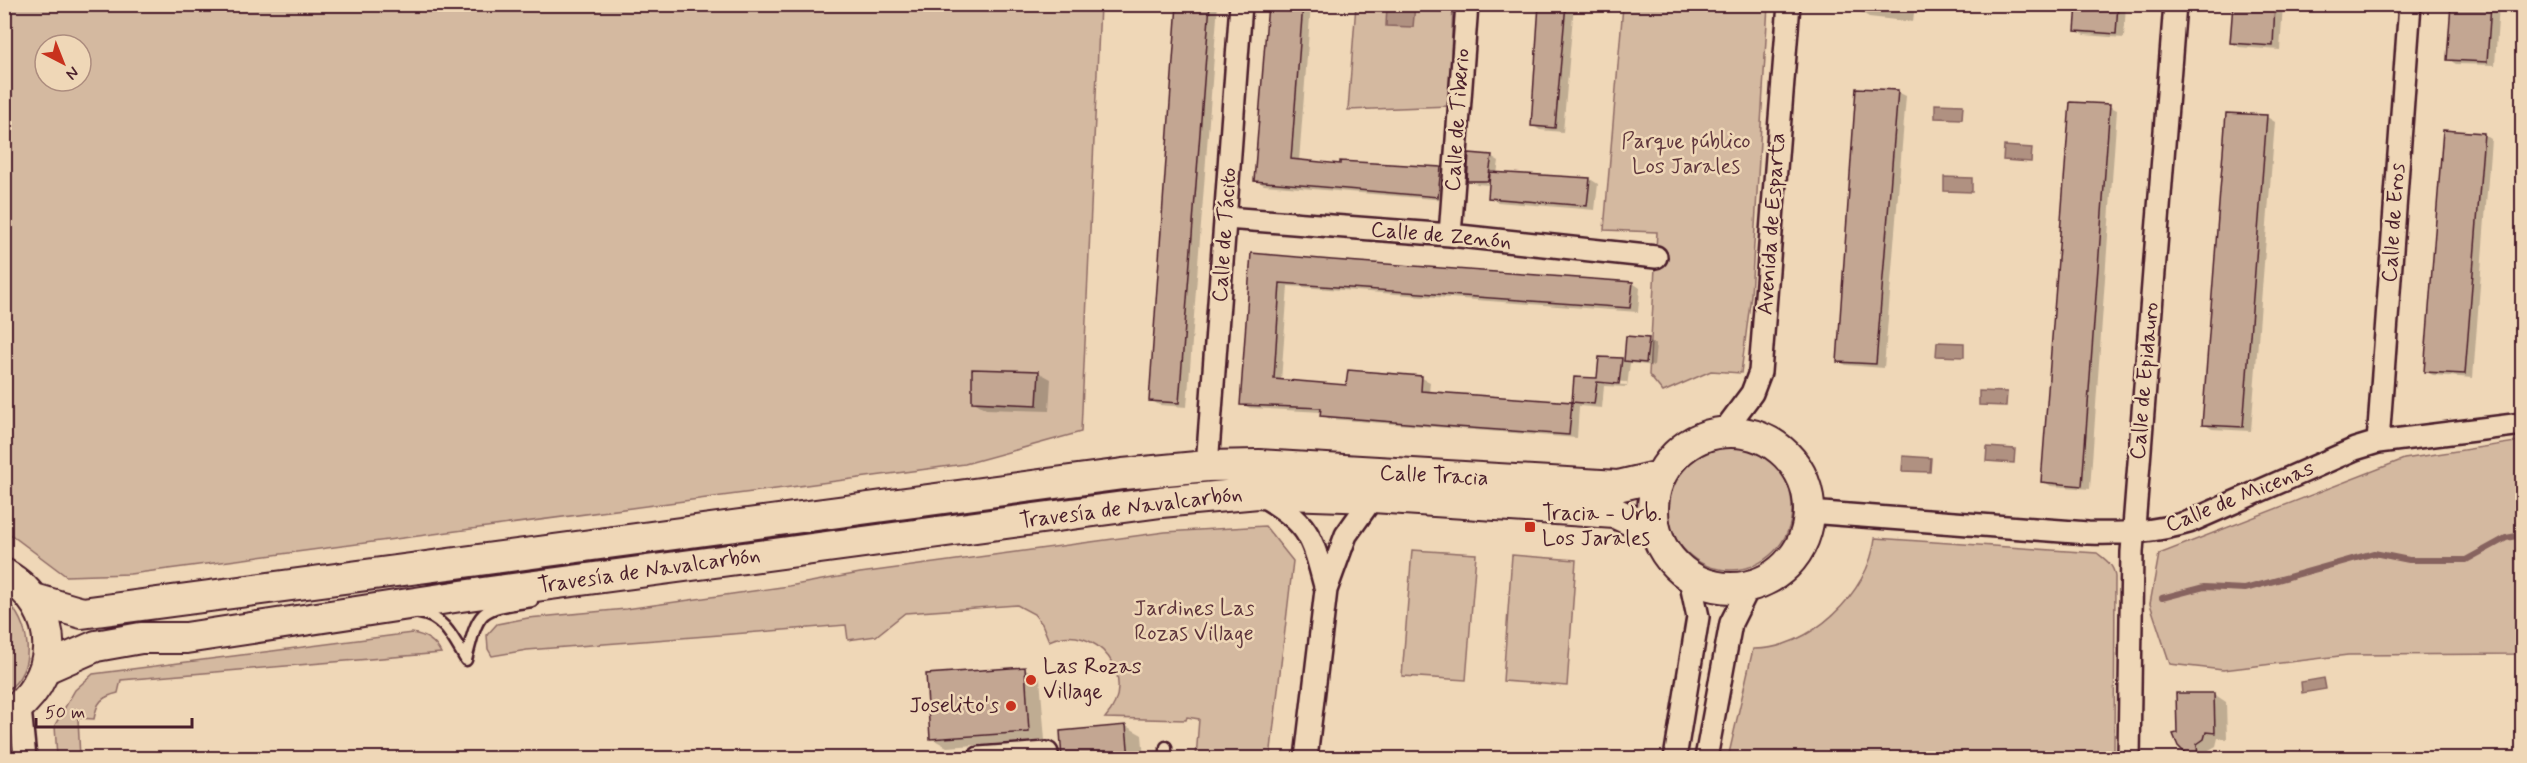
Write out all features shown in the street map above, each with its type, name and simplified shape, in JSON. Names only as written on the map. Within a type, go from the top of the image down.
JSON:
[{"type":"street","name":"Calle de Tácito","points":[[1207,466],[1241,4]]},
{"type":"street","name":"Calle de Tiberio","points":[[1450,235],[1467,4]]},
{"type":"street","name":"Avenida de Esparta","points":[[1724,432],[1752,393],[1760,372],[1789,4]]},
{"type":"street","name":"Calle de Epidauro","points":[[2129,759],[2134,534],[2175,4]]},
{"type":"street","name":"Calle de Eros","points":[[2378,442],[2410,4]]},
{"type":"street","name":"Calle de Zenón","points":[[1226,218],[1450,235],[1656,257]]},
{"type":"street","name":"Calle de Micenas","points":[[1809,512],[2088,533],[2134,534],[2163,530],[2189,522],[2355,449],[2378,442],[2523,424]]},
{"type":"street","points":[[1724,432],[1746,433],[1766,440],[1784,453],[1798,470],[1806,490],[1809,512],[1806,528],[1792,558],[1780,570],[1750,585],[1729,587],[1708,584],[1689,575],[1668,556],[1656,532],[1653,504],[1660,477],[1671,459],[1686,446],[1704,436],[1724,432]]},
{"type":"street","name":"Calle Tracia","points":[[1207,466],[1259,465],[1618,486],[1660,477]]},
{"type":"street","name":"Travesía de Navalcarbón","points":[[34,599],[82,613],[93,612],[1124,474],[1207,466]]},
{"type":"street","points":[[1258,493],[1292,513],[1313,542],[1326,590]]},
{"type":"street","name":"Calle Tracia","points":[[1258,493],[1373,497],[1615,513],[1656,532]]},
{"type":"street","name":"Travesía de Navalcarbón","points":[[46,668],[96,645],[141,638],[186,638],[386,609],[598,585],[1161,502],[1258,493]]},
{"type":"street","points":[[1306,759],[1326,590],[1346,535],[1373,497]]},
{"type":"street","name":"Travesía de Navalcarbón","points":[[4,574],[18,582],[34,599],[45,621],[49,644],[46,668],[40,683],[12,713]]},
{"type":"street","points":[[1675,759],[1698,617],[1689,575]]},
{"type":"street","points":[[1706,759],[1731,623],[1750,585]]},
{"type":"street","points":[[12,713],[25,759]]},
{"type":"street","points":[[979,759],[1047,753],[1047,759]]},
{"type":"lane","points":[[386,609],[432,614],[447,628],[466,660],[476,622],[494,607],[548,599]]},
{"type":"lane","points":[[1166,747],[1166,759]]},
{"type":"green space","points":[[4,5],[1100,5],[1081,432],[965,464],[130,574],[66,576],[10,534],[5,534]]},
{"type":"green space","points":[[1356,5],[1453,5],[1449,106],[1348,110]]},
{"type":"green space","name":"Parque público Los Jarales","points":[[1606,5],[1768,5],[1751,295],[1741,373],[1711,371],[1663,392],[1649,375],[1657,232],[1604,230],[1623,6]]},
{"type":"green space","points":[[2522,441],[2522,654],[2348,655],[2223,670],[2170,664],[2150,604],[2159,554],[2404,459]]},
{"type":"green space","points":[[1730,446],[1754,450],[1774,464],[1788,484],[1792,508],[1788,532],[1774,552],[1754,566],[1730,570],[1706,566],[1686,552],[1672,532],[1668,508],[1672,484],[1686,464],[1706,450]]},
{"type":"green space","name":"Jardines Las Rozas Village","points":[[1265,526],[1293,561],[1270,758],[1196,758],[1199,719],[1187,717],[1186,720],[1105,718],[1115,703],[1118,687],[1116,671],[1108,657],[1097,646],[1083,639],[1067,637],[1049,641],[1042,624],[1034,614],[1017,605],[905,613],[876,636],[848,640],[846,625],[527,650],[492,656],[488,649],[487,635],[497,624],[528,618],[626,609],[789,586],[860,573],[1165,532]]},
{"type":"green space","points":[[1875,538],[2097,553],[2106,561],[2113,569],[2115,577],[2114,758],[1728,758],[1753,649],[1774,647],[1795,640],[1815,629],[1833,615],[1849,598],[1861,579],[1870,559]]},
{"type":"green space","points":[[1412,550],[1476,554],[1466,680],[1402,676]]},
{"type":"green space","points":[[1512,555],[1576,560],[1567,686],[1503,681]]},
{"type":"green space","points":[[5,599],[14,609],[25,633],[27,659],[16,683],[5,692]]},
{"type":"green space","points":[[412,633],[430,639],[441,653],[121,680],[118,693],[101,701],[94,719],[78,718],[80,758],[57,758],[55,725],[75,690],[93,674]]},
{"type":"shaded area","points":[[1387,5],[1415,5],[1413,27],[1386,26]]},
{"type":"shaded area","points":[[1935,104],[1963,105],[1962,119],[1935,118]]},
{"type":"shaded area","points":[[2004,146],[2032,148],[2031,162],[2003,160]]},
{"type":"shaded area","points":[[1944,177],[1972,178],[1972,192],[1944,191]]},
{"type":"shaded area","points":[[1937,342],[1964,343],[1964,357],[1936,356]]},
{"type":"shaded area","points":[[1979,391],[2007,392],[2006,406],[1979,405]]},
{"type":"shaded area","points":[[1987,447],[2015,449],[2014,463],[1986,461]]},
{"type":"shaded area","points":[[1903,456],[1931,458],[1930,472],[1902,471]]},
{"type":"shaded area","points":[[2324,678],[2326,689],[2302,693],[2301,682]]},
{"type":"building","points":[[1177,4],[1210,4],[1179,403],[1149,401]]},
{"type":"building","points":[[1268,4],[1303,4],[1291,159],[1340,164],[1340,161],[1441,167],[1438,197],[1254,181]]},
{"type":"building","points":[[1539,4],[1566,4],[1555,128],[1531,126]]},
{"type":"building","points":[[2077,4],[2118,4],[2116,34],[2075,31]]},
{"type":"building","points":[[2233,4],[2275,4],[2273,46],[2230,43]]},
{"type":"building","points":[[2451,4],[2491,4],[2487,62],[2447,60]]},
{"type":"building","points":[[1856,88],[1898,90],[1876,364],[1837,362]]},
{"type":"building","points":[[2070,102],[2110,104],[2082,486],[2041,482]]},
{"type":"building","points":[[2226,113],[2267,115],[2243,427],[2202,425]]},
{"type":"building","points":[[2443,130],[2484,133],[2465,374],[2424,372]]},
{"type":"building","points":[[1469,153],[1492,155],[1488,181],[1467,181]]},
{"type":"building","points":[[1490,172],[1590,178],[1587,206],[1488,198]]},
{"type":"building","points":[[1251,253],[1633,282],[1630,308],[1280,283],[1274,379],[1346,385],[1348,370],[1422,376],[1421,391],[1572,402],[1569,435],[1456,427],[1320,416],[1321,408],[1240,405]]},
{"type":"building","points":[[1626,336],[1649,338],[1646,363],[1624,361]]},
{"type":"building","points":[[1599,357],[1622,358],[1619,384],[1597,382],[1594,404],[1572,402],[1574,377],[1597,378]]},
{"type":"building","points":[[972,369],[1039,371],[1037,405],[972,402]]},
{"type":"building","points":[[1025,667],[1029,732],[930,739],[926,674]]},
{"type":"building","points":[[2176,693],[2214,693],[2215,733],[2206,732],[2204,739],[2197,744],[2198,759],[2191,759],[2178,746],[2173,734],[2177,733]]},
{"type":"building","points":[[1126,725],[1129,759],[1062,759],[1060,731]]},
{"type":"waterway","points":[[2162,598],[2204,587],[2245,589],[2374,553],[2409,560],[2466,560],[2506,538],[2522,535]]},
{"type":"place","name":"Tracia - Urb. Los Jarales","points":[[1530,527]]},
{"type":"place","name":"Las Rozas Village","points":[[1031,680]]},
{"type":"place","name":"Joselito's","points":[[1011,706]]}]
